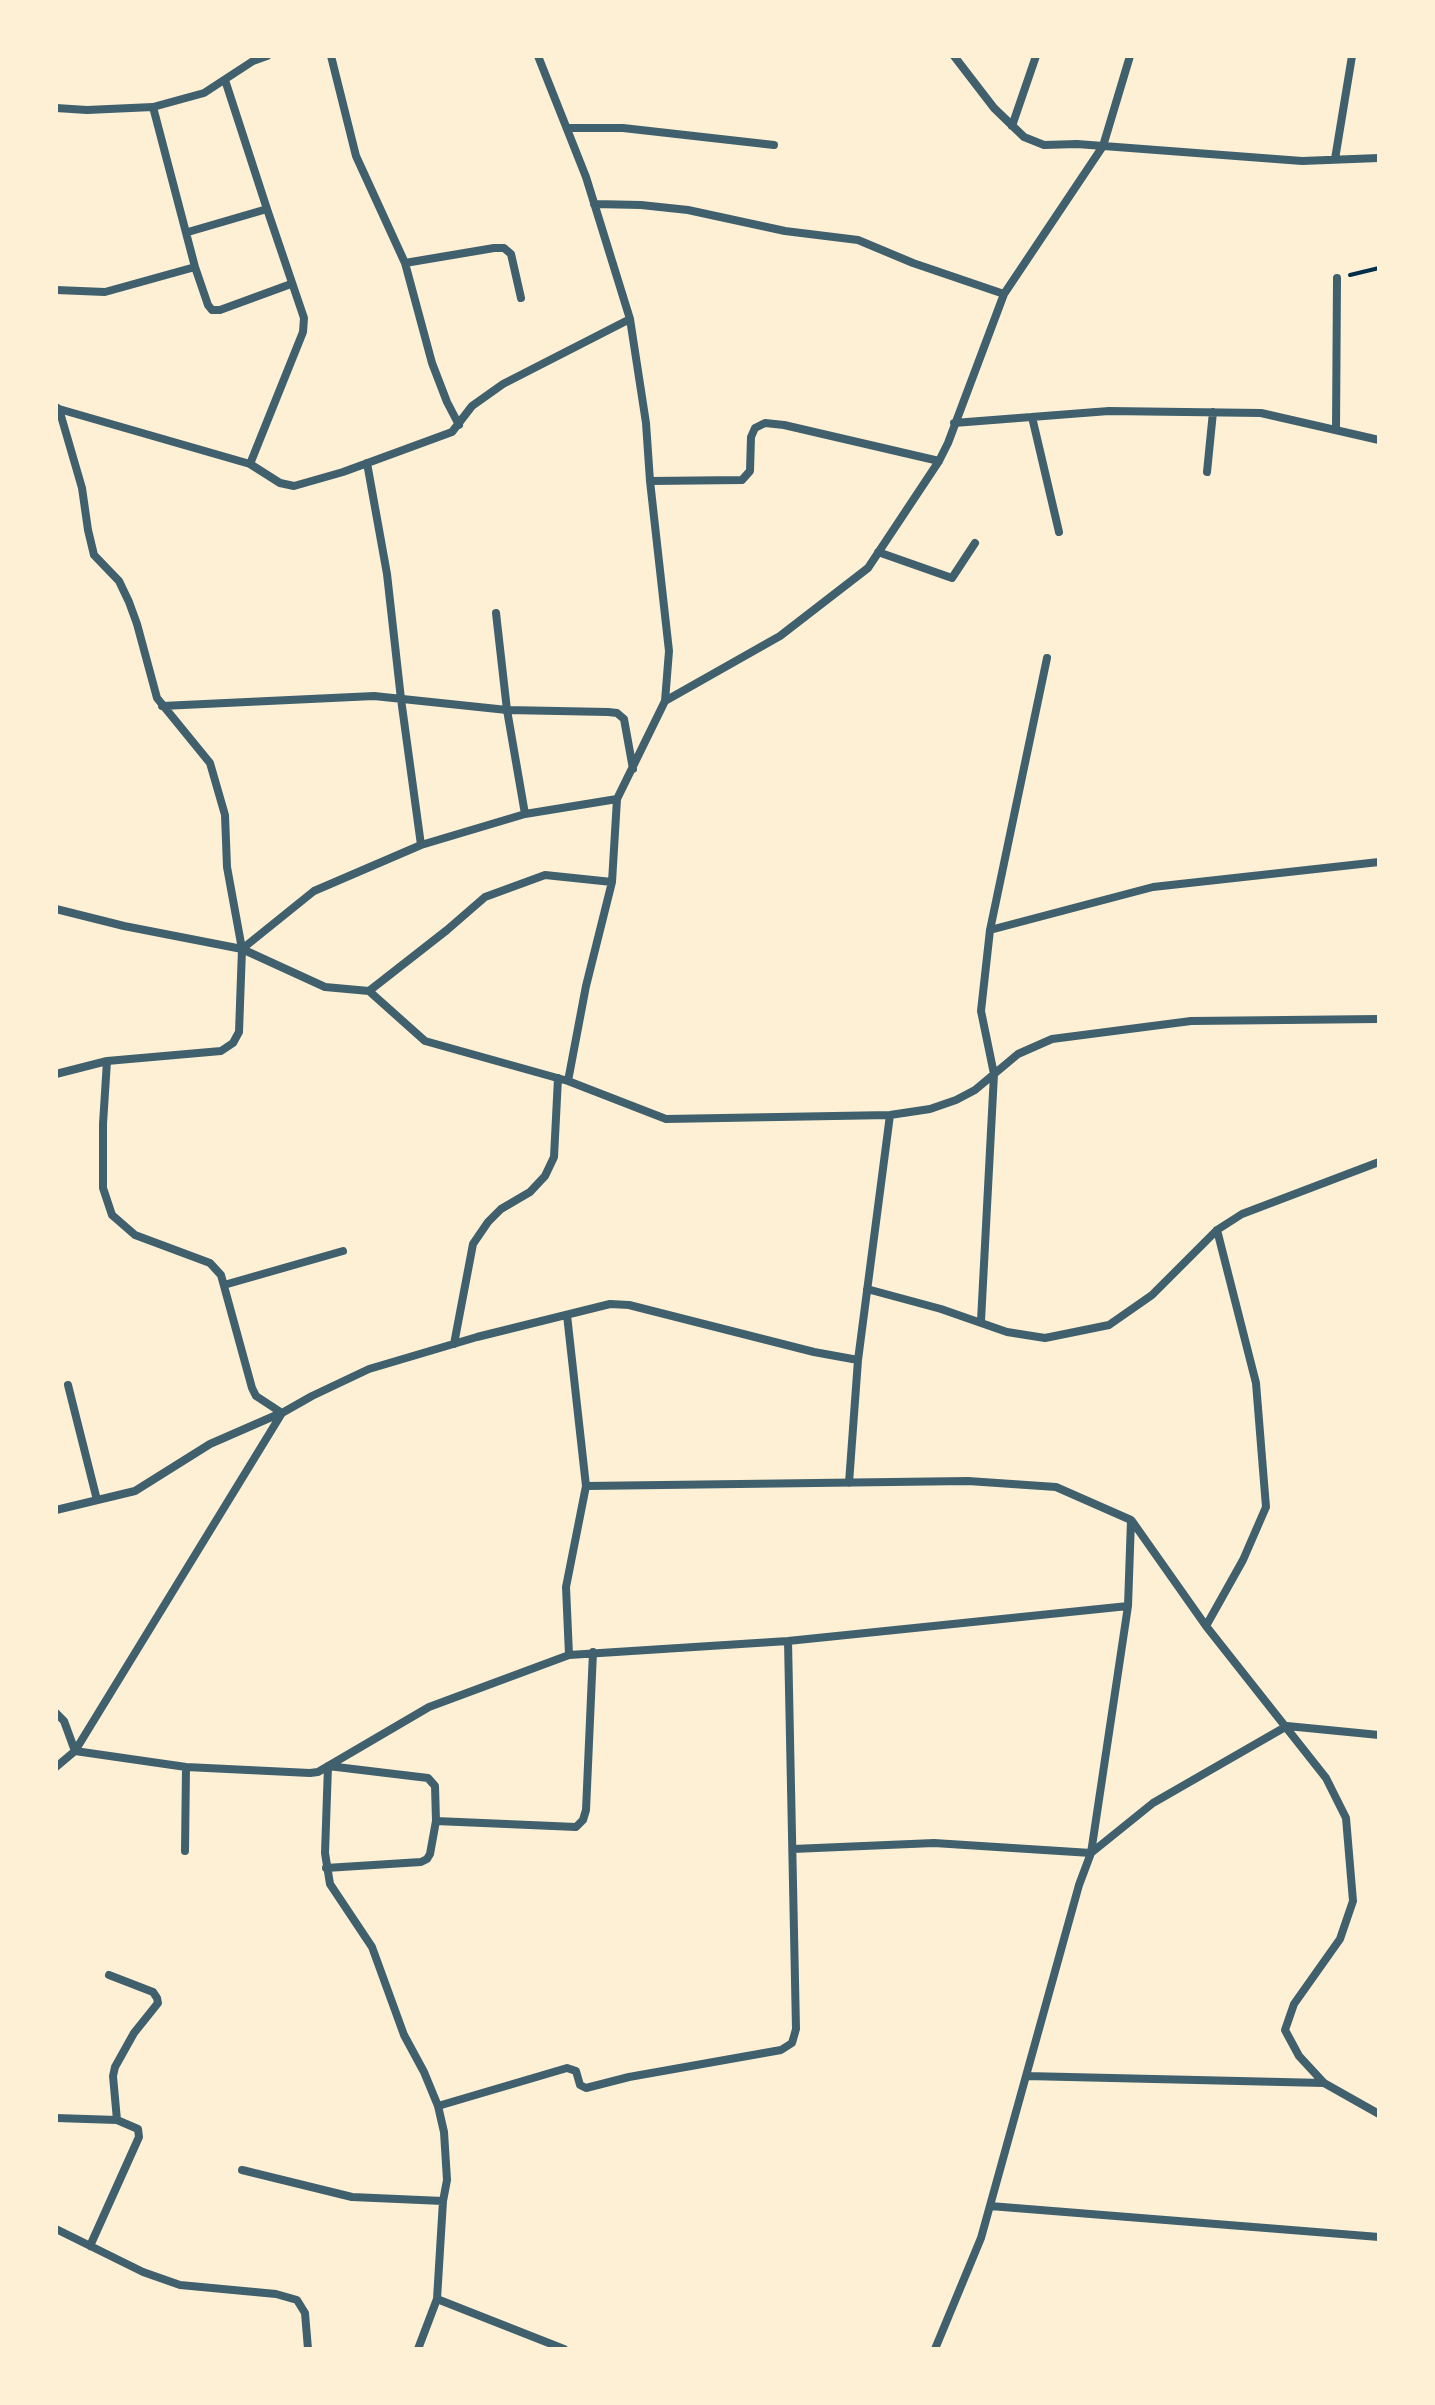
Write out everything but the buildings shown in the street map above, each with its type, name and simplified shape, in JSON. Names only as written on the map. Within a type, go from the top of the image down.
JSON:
[{"type":"street","points":[[56,108],[153,107],[204,93],[253,61],[267,56]]},
{"type":"street","points":[[331,56],[356,156],[405,263],[432,363],[459,425]]},
{"type":"street","points":[[538,56],[594,204],[630,319],[646,423],[669,651],[665,701],[617,799],[612,882],[586,986],[568,1081]]},
{"type":"street","points":[[954,56],[1012,126],[1033,142],[1044,145],[1103,146],[1302,161],[1379,158]]},
{"type":"street","points":[[1012,126],[1036,56]]},
{"type":"street","points":[[665,701],[780,636],[868,568],[948,443],[1004,294],[1103,146],[1130,56]]},
{"type":"street","points":[[1335,159],[1352,56]]},
{"type":"street","points":[[225,80],[304,318],[303,332],[250,464]]},
{"type":"street","points":[[153,107],[208,305],[212,310],[220,310],[291,284]]},
{"type":"street","points":[[567,128],[623,128],[774,145]]},
{"type":"street","points":[[594,204],[688,210],[785,231],[858,240],[913,263],[1004,294]]},
{"type":"street","points":[[188,232],[267,209]]},
{"type":"street","points":[[405,263],[504,248],[511,254],[521,298]]},
{"type":"street","points":[[56,290],[105,292],[195,267]]},
{"type":"street","points":[[1336,430],[1337,278]]},
{"type":"street","points":[[58,408],[250,464],[280,483],[294,486],[343,472],[452,432],[472,406],[503,384],[630,319]]},
{"type":"street","points":[[56,1074],[107,1061],[221,1051],[233,1043],[239,1032],[242,949],[227,867],[225,815],[219,788],[210,763],[157,698],[129,602],[119,581],[94,555],[82,488],[58,408]]},
{"type":"street","points":[[954,423],[1109,411],[1261,413],[1379,440]]},
{"type":"street","points":[[1207,472],[1213,412]]},
{"type":"street","points":[[1032,417],[1059,532]]},
{"type":"street","points":[[650,481],[742,480],[750,471],[751,437],[755,428],[765,423],[939,461]]},
{"type":"street","points":[[367,463],[387,574],[421,845]]},
{"type":"street","points":[[878,552],[952,578],[975,543]]},
{"type":"street","points":[[496,613],[507,710],[525,814]]},
{"type":"street","points":[[981,1321],[994,1074],[981,1011],[990,930],[1047,658]]},
{"type":"street","points":[[162,706],[374,696],[507,710],[617,713],[624,719],[633,770]]},
{"type":"street","points":[[242,949],[314,891],[421,845],[525,814],[617,799]]},
{"type":"street","points":[[990,930],[1153,887],[1379,862]]},
{"type":"street","points":[[369,991],[485,897],[545,875],[612,882]]},
{"type":"street","points":[[56,909],[242,949],[325,987],[369,991],[425,1041],[568,1081],[666,1119],[890,1115],[930,1109],[956,1100],[975,1090],[1018,1054],[1052,1039],[1191,1021],[1379,1019]]},
{"type":"street","points":[[107,1061],[103,1188],[112,1215],[135,1235],[210,1263],[221,1275],[252,1388],[256,1396],[282,1413]]},
{"type":"street","points":[[454,1344],[473,1244],[501,1209],[530,1192],[545,1176],[554,1157],[558,1078]]},
{"type":"street","points":[[849,1483],[858,1360],[890,1115]]},
{"type":"street","points":[[867,1289],[981,1321],[1007,1332],[1045,1338],[1109,1325],[1152,1295],[1217,1230],[1242,1214],[1379,1162]]},
{"type":"street","points":[[1206,1626],[1243,1560],[1266,1507],[1256,1383],[1217,1230]]},
{"type":"street","points":[[224,1285],[343,1251]]},
{"type":"street","points":[[56,1510],[135,1491],[210,1444],[282,1413],[369,1369],[610,1304],[629,1305],[814,1352],[858,1360]]},
{"type":"street","points":[[567,1315],[586,1486],[566,1587],[569,1655]]},
{"type":"street","points":[[68,1385],[97,1500]]},
{"type":"street","points":[[56,1767],[75,1751],[282,1413]]},
{"type":"street","points":[[586,1486],[968,1481],[1056,1487],[1131,1520],[1206,1626],[1326,1778],[1346,1818],[1353,1901],[1340,1939],[1294,2004],[1285,2030],[1299,2056],[1324,2083],[1379,2114]]},
{"type":"street","points":[[935,2349],[981,2238],[1079,1885],[1091,1853],[1128,1606],[1131,1520]]},
{"type":"street","points":[[75,1751],[186,1767],[302,1774],[318,1772],[429,1707],[569,1655],[788,1641],[1128,1606]]},
{"type":"street","points":[[438,2106],[567,2068],[576,2071],[580,2085],[586,2088],[629,2077],[781,2050],[792,2043],[796,2029],[788,1641]]},
{"type":"street","points":[[436,1821],[576,1827],[583,1820],[586,1810],[593,1652]]},
{"type":"street","points":[[56,1713],[64,1721],[75,1751]]},
{"type":"street","points":[[793,1849],[934,1843],[1091,1853],[1153,1803],[1287,1726],[1379,1735]]},
{"type":"street","points":[[326,1868],[421,1862],[430,1854],[436,1821],[435,1786],[428,1778],[328,1766]]},
{"type":"street","points":[[328,1766],[326,1868],[330,1884],[372,1947],[404,2035],[438,2106],[444,2132],[447,2180],[437,2299],[418,2349]]},
{"type":"street","points":[[185,1851],[186,1767]]},
{"type":"street","points":[[109,1975],[153,1992],[158,2003],[134,2033],[115,2067],[117,2120]]},
{"type":"street","points":[[1026,2076],[1324,2083]]},
{"type":"street","points":[[56,2118],[117,2120],[138,2129],[139,2137],[90,2246]]},
{"type":"street","points":[[242,2170],[352,2197],[443,2201]]},
{"type":"street","points":[[990,2206],[1379,2237]]},
{"type":"street","points":[[56,2229],[143,2272],[180,2285],[276,2294],[297,2300],[305,2313],[308,2349]]},
{"type":"street","points":[[437,2299],[564,2349]]},
{"type":"path","points":[[1337,278],[1379,268]]}]
